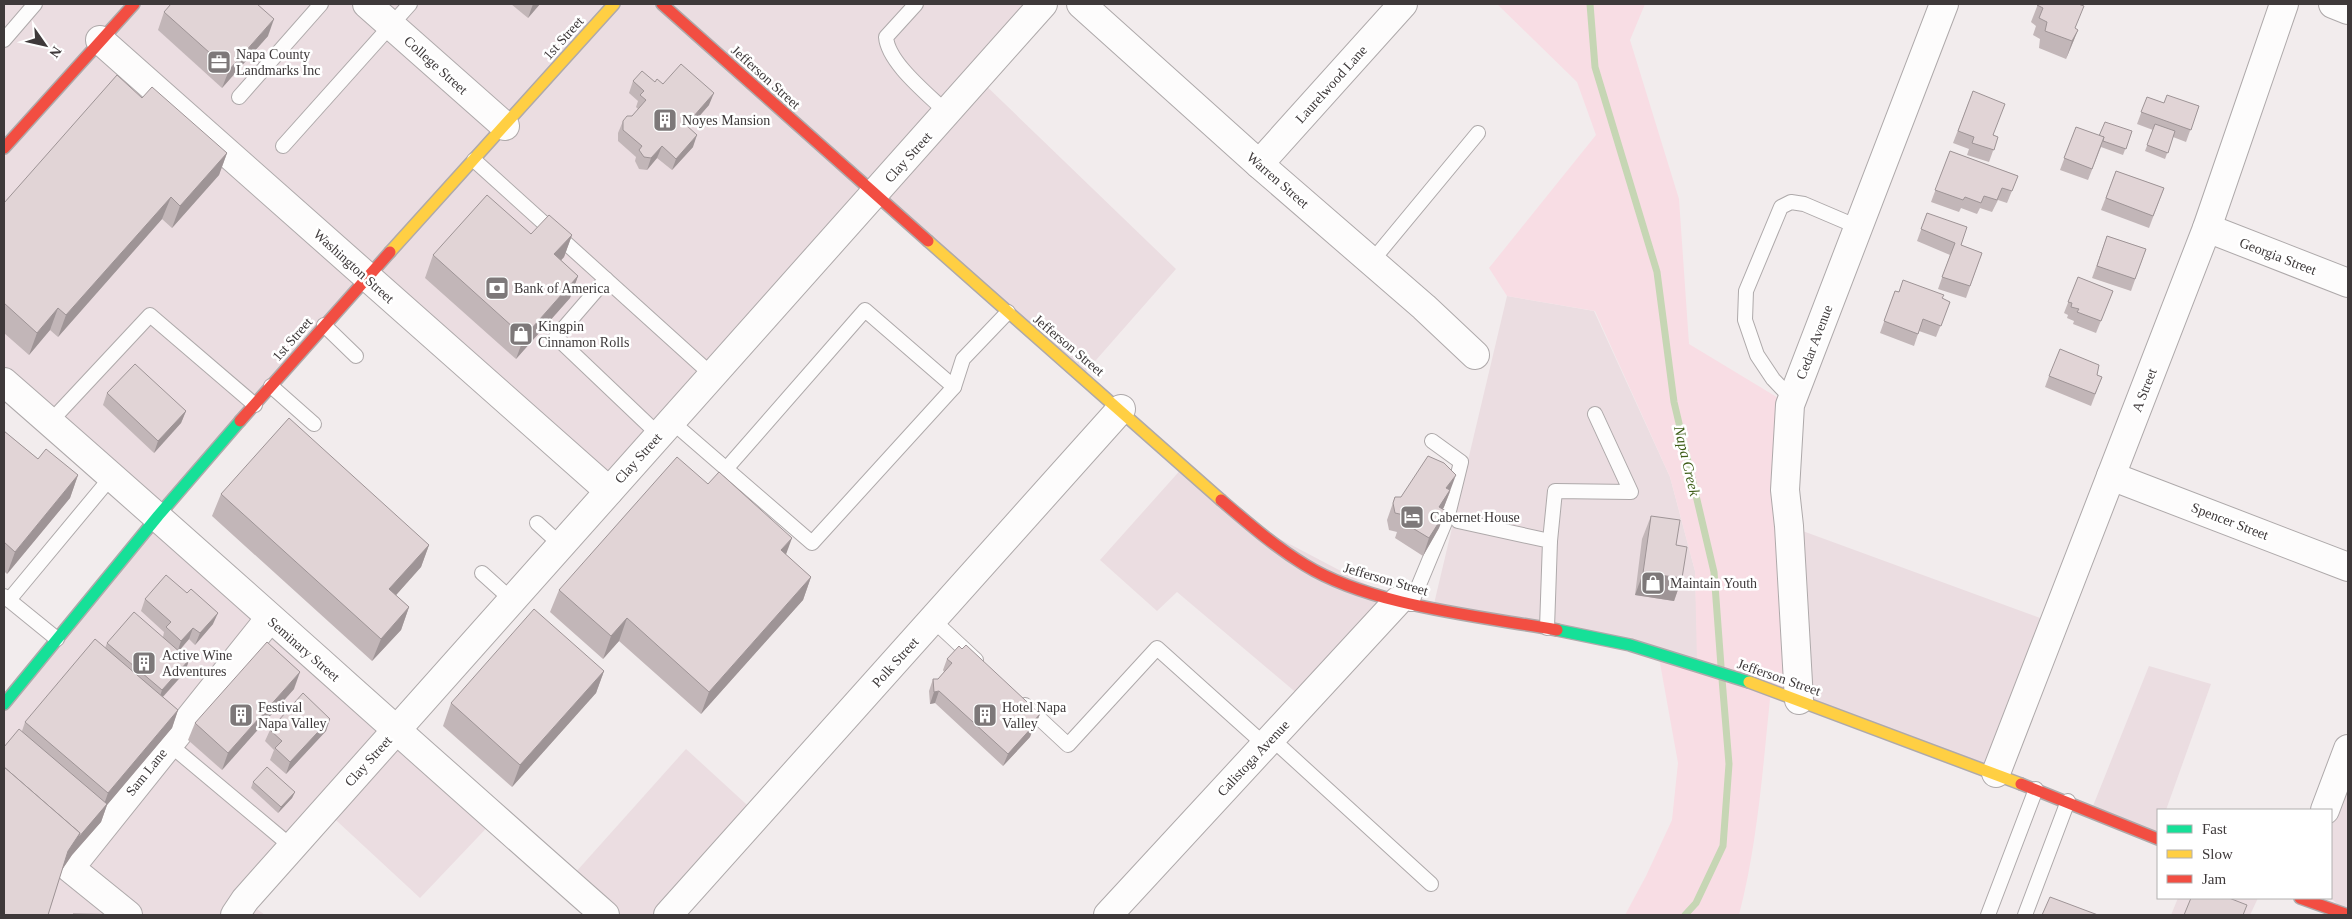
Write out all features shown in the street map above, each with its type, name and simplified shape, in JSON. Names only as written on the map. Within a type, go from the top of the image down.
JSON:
[{"type":"main road","points":[[4,148],[134,4]]},
{"type":"main road","name":"1st Street","points":[[4,704],[158,516],[324,325],[614,4]]},
{"type":"main road","name":"Jefferson Street","points":[[662,4],[874,194],[1121,409],[1244,520],[1284,552],[1329,578],[1354,588],[1405,602],[1629,644],[1799,700],[1996,773],[2157,839]]},
{"type":"main road","points":[[2303,899],[2348,915]]},
{"type":"street","name":"College Street","points":[[367,4],[505,126]]},
{"type":"street","name":"Clay Street","points":[[235,915],[245,900],[292,847],[1043,4]]},
{"type":"street","name":"Warren Street","points":[[1082,4],[1259,164],[1424,307],[1475,356]]},
{"type":"street","name":"Laurelwood Lane","points":[[1259,164],[1403,4]]},
{"type":"street","name":"Cedar Avenue","points":[[1799,700],[1789,526],[1785,490],[1790,405],[1944,4]]},
{"type":"street","name":"A Street","points":[[1996,773],[2207,228],[2284,4]]},
{"type":"street","points":[[2333,4],[2348,10]]},
{"type":"street","name":"Washington Street","points":[[100,40],[609,491]]},
{"type":"street","name":"Georgia Street","points":[[2207,228],[2348,283]]},
{"type":"street","name":"Seminary Street","points":[[4,382],[158,516],[270,618],[605,915]]},
{"type":"street","name":"Polk Street","points":[[668,915],[1121,409]]},
{"type":"street","name":"Spencer Street","points":[[2111,476],[2348,567]]},
{"type":"street","name":"Calistoga Avenue","points":[[1108,915],[1268,741],[1405,602]]},
{"type":"street","name":"Sam Lane","points":[[128,915],[70,868],[270,618]]},
{"type":"street","points":[[2325,809],[2347,755]]},
{"type":"lane","points":[[4,40],[35,4]]},
{"type":"lane","points":[[239,97],[321,4]]},
{"type":"lane","points":[[283,146],[410,4]]},
{"type":"lane","points":[[916,4],[886,37],[886,45],[900,66],[947,113]]},
{"type":"lane","points":[[1372,261],[1478,133]]},
{"type":"lane","points":[[474,160],[712,375]]},
{"type":"lane","points":[[1792,399],[1773,380],[1756,355],[1745,320],[1746,291],[1781,207],[1791,202],[1804,204],[1858,227]]},
{"type":"lane","points":[[606,279],[556,337],[665,428],[726,469],[812,543],[954,387],[963,359],[1008,312]]},
{"type":"lane","points":[[726,469],[865,310],[954,387]]},
{"type":"lane","points":[[50,422],[150,316],[255,405]]},
{"type":"lane","points":[[324,325],[356,356]]},
{"type":"lane","points":[[271,386],[314,424]]},
{"type":"lane","points":[[1547,628],[1550,541],[1555,491],[1631,492],[1595,414]]},
{"type":"lane","points":[[1405,602],[1448,515],[1461,462],[1432,441]]},
{"type":"lane","points":[[57,639],[6,598],[112,476]]},
{"type":"lane","points":[[1458,522],[1550,541]]},
{"type":"lane","points":[[537,523],[561,545]]},
{"type":"lane","points":[[482,573],[512,600]]},
{"type":"lane","points":[[932,620],[990,672]]},
{"type":"lane","points":[[1011,692],[1068,745],[1158,648],[1268,741],[1431,884]]},
{"type":"lane","points":[[169,744],[292,847]]},
{"type":"lane","points":[[1988,915],[2036,789]]},
{"type":"lane","points":[[2025,915],[2068,801]]},
{"type":"shaded area","points":[[4,4],[1043,4],[978,78],[1176,269],[1082,376],[874,194],[609,491],[366,278],[158,516],[4,382]]},
{"type":"shaded area","points":[[1497,4],[1645,4],[1630,40],[1679,199],[1689,344],[1790,405],[1812,703],[1771,689],[1751,860],[1739,915],[1625,915],[1646,876],[1672,820],[1678,763],[1658,652],[1697,664],[1695,571],[1670,477],[1595,311],[1507,296],[1489,268],[1596,135],[1577,82]]},
{"type":"shaded area","points":[[1507,296],[1594,311],[1670,477],[1695,571],[1698,665],[1433,608]]},
{"type":"shaded area","points":[[1184,466],[1244,520],[1398,601],[1306,701],[1177,592],[1157,611],[1100,560]]},
{"type":"shaded area","points":[[158,516],[496,818],[420,898],[325,810],[245,900],[265,915],[4,915],[4,704]]},
{"type":"shaded area","points":[[1789,526],[2054,623],[1996,773],[1812,703]]},
{"type":"shaded area","points":[[2149,666],[2211,684],[2166,809],[2157,809],[2157,833],[2091,811]]},
{"type":"shaded area","points":[[686,749],[758,815],[668,915],[605,915],[567,882]]},
{"type":"shaded area","points":[[2348,749],[2348,915],[2332,899],[2331,809]]},
{"type":"shaded area","points":[[2178,899],[2258,899],[2250,915],[2171,915]]},
{"type":"building","name":"Napa County Landmarks Inc","points":[[171,4],[257,4],[274,19],[229,70],[164,12]]},
{"type":"building","points":[[2038,4],[2078,4],[2084,6],[2075,28],[2078,30],[2072,41],[2045,31],[2047,22],[2039,18],[2043,8]]},
{"type":"building","name":"Noyes Mansion","points":[[681,64],[714,93],[686,125],[697,135],[676,159],[662,146],[651,158],[644,157],[639,150],[642,146],[623,130],[623,121],[627,116],[632,116],[646,100],[640,95],[644,91],[633,81],[642,71],[655,82],[657,79],[663,84]]},
{"type":"building","points":[[117,75],[142,98],[152,87],[227,153],[180,206],[171,197],[66,315],[58,308],[37,333],[4,303],[4,203]]},
{"type":"building","points":[[1973,91],[2005,104],[1993,135],[1998,137],[1994,150],[1972,143],[1974,137],[1958,131]]},
{"type":"building","points":[[2167,95],[2199,106],[2191,130],[2141,112],[2147,97],[2164,103]]},
{"type":"building","points":[[2105,122],[2132,131],[2126,149],[2103,141],[2104,137],[2099,136]]},
{"type":"building","points":[[2155,124],[2175,131],[2168,153],[2147,145]]},
{"type":"building","points":[[2076,127],[2104,137],[2092,169],[2064,158]]},
{"type":"building","points":[[1950,151],[2018,176],[2012,191],[2002,188],[1997,200],[1984,196],[1981,203],[1965,197],[1963,200],[1935,190]]},
{"type":"building","points":[[2116,171],[2164,188],[2153,216],[2106,198]]},
{"type":"building","name":"Bank of America","points":[[487,195],[531,234],[549,215],[572,235],[554,254],[578,276],[524,337],[433,255]]},
{"type":"building","points":[[1927,213],[1967,227],[1961,245],[1982,253],[1970,286],[1942,277],[1955,243],[1921,229]]},
{"type":"building","points":[[2107,236],[2146,249],[2135,279],[2097,266]]},
{"type":"building","points":[[2078,277],[2113,291],[2101,321],[2077,312],[2079,309],[2071,307],[2072,303],[2068,302]]},
{"type":"building","points":[[1903,280],[1944,295],[1942,298],[1950,302],[1941,326],[1923,319],[1918,334],[1884,321],[1895,291],[1899,292]]},
{"type":"building","points":[[2060,349],[2099,365],[2097,375],[2102,377],[2095,394],[2049,376]]},
{"type":"building","points":[[135,364],[186,411],[158,441],[107,393]]},
{"type":"building","points":[[289,418],[429,545],[389,589],[409,607],[381,639],[221,494]]},
{"type":"building","points":[[4,431],[38,459],[46,449],[78,475],[15,552],[4,542]]},
{"type":"building","name":"Cabernet House","points":[[1428,456],[1444,463],[1456,475],[1446,488],[1450,490],[1439,507],[1446,511],[1429,538],[1401,521],[1404,515],[1395,513],[1393,503],[1395,497],[1401,497]]},
{"type":"building","points":[[677,457],[708,484],[719,472],[792,538],[781,550],[811,577],[709,692],[627,618],[611,636],[559,590]]},
{"type":"building","points":[[1651,516],[1680,520],[1676,545],[1687,547],[1682,578],[1643,573]]},
{"type":"building","points":[[166,575],[187,593],[191,589],[218,613],[200,633],[193,628],[181,641],[166,627],[171,622],[145,599]]},
{"type":"building","points":[[534,609],[604,671],[520,765],[451,703]]},
{"type":"building","name":"Active Wine Adventures","points":[[134,612],[189,660],[162,690],[107,643]]},
{"type":"building","points":[[95,639],[178,710],[108,793],[25,722]]},
{"type":"building","name":"Festival Napa Valley","points":[[267,642],[300,672],[228,753],[195,723]]},
{"type":"building","name":"Hotel Napa Valley","points":[[966,645],[1040,714],[1032,723],[1034,725],[1008,754],[939,691],[934,692],[933,679],[938,679],[952,663],[947,659],[959,646],[962,649]]},
{"type":"building","points":[[303,693],[330,719],[290,762],[275,748],[282,741],[270,730]]},
{"type":"building","points":[[19,729],[107,804],[78,838],[80,833],[4,767],[4,747]]},
{"type":"building","points":[[4,767],[80,833],[68,851],[48,915],[4,914]]},
{"type":"building","points":[[267,767],[295,792],[281,807],[253,782]]},
{"type":"building","points":[[2050,897],[2098,915],[2042,915]]},
{"type":"building","points":[[2191,899],[2232,899],[2247,905],[2243,915],[2184,915]]},
{"type":"building","points":[[73,914],[140,915],[73,915]]},
{"type":"waterway","name":"Napa Creek","points":[[1590,4],[1595,67],[1657,272],[1674,402],[1714,572],[1721,666]]},
{"type":"waterway","name":"Napa Creek","points":[[1685,915],[1696,903],[1723,846],[1729,764],[1722,679]]},
{"type":"traffic: fast","points":[[4,704],[158,516],[240,421]]},
{"type":"traffic: fast","points":[[1557,630],[1630,645],[1749,682]]},
{"type":"traffic: slow","points":[[390,252],[614,4]]},
{"type":"traffic: slow","points":[[928,241],[1221,500]]},
{"type":"traffic: slow","points":[[1749,682],[2021,784]]},
{"type":"traffic: jam","points":[[4,148],[134,4]]},
{"type":"traffic: jam","points":[[662,4],[928,241]]},
{"type":"traffic: jam","points":[[240,421],[390,252]]},
{"type":"traffic: jam","points":[[1221,500],[1283,550],[1305,565],[1332,579],[1393,600],[1427,608],[1557,630]]},
{"type":"traffic: jam","points":[[2021,784],[2157,839]]},
{"type":"traffic: jam","points":[[2303,899],[2348,915]]},
{"type":"place","name":"Napa County Landmarks Inc","points":[[219,62]]},
{"type":"place","name":"Noyes Mansion","points":[[665,120]]},
{"type":"place","name":"Bank of America","points":[[497,288]]},
{"type":"place","name":"Kingpin Cinnamon Rolls","points":[[521,334]]},
{"type":"place","name":"Cabernet House","points":[[1412,517]]},
{"type":"place","name":"Maintain Youth","points":[[1653,583]]},
{"type":"place","name":"Active Wine Adventures","points":[[144,663]]},
{"type":"place","name":"Festival Napa Valley","points":[[241,715]]},
{"type":"place","name":"Hotel Napa Valley","points":[[985,715]]}]
